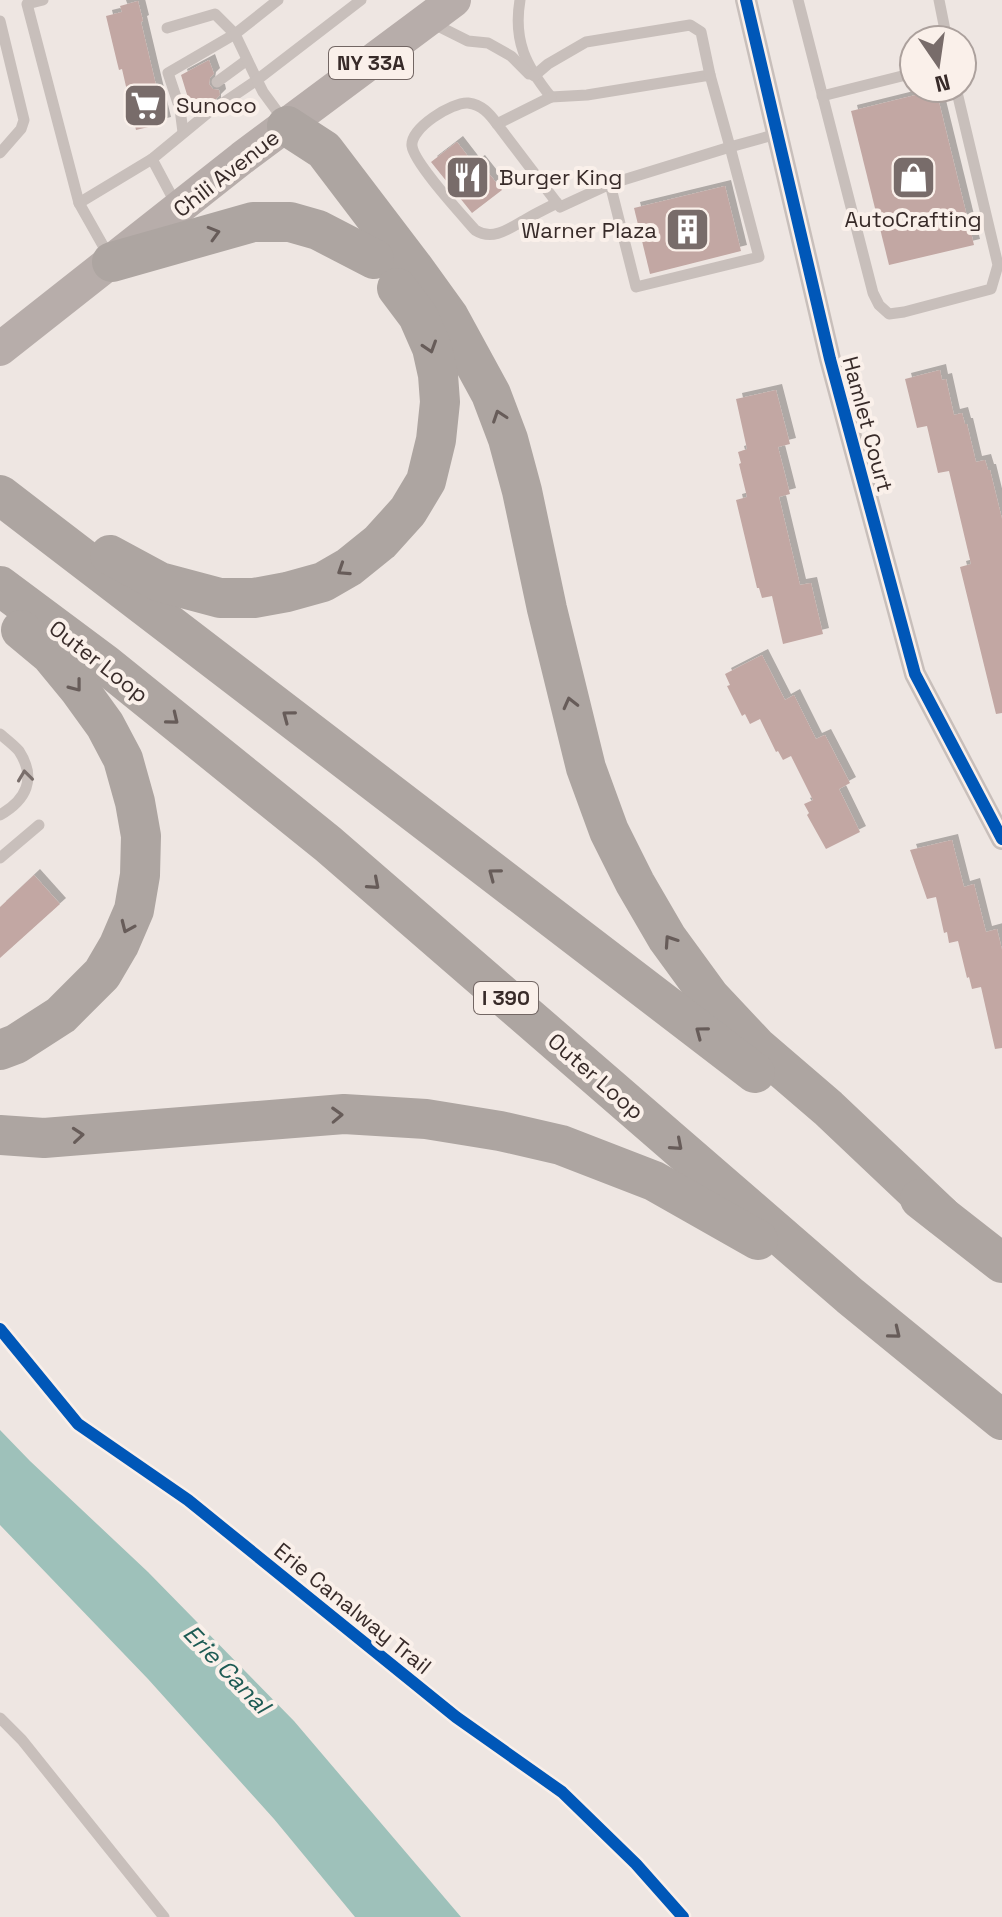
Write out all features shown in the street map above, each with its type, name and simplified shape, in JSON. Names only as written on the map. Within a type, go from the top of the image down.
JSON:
[{"type":"highway","points":[[53,536],[105,553],[160,582],[220,598],[254,598],[323,582],[349,567],[380,542],[408,511],[426,481],[436,440],[440,402],[432,348],[418,316],[305,168],[287,126]]},
{"type":"highway","points":[[287,126],[324,150],[449,317],[491,394],[508,439],[522,491],[586,768],[609,831],[667,938],[710,997],[757,1047],[828,1108],[941,1215]]},
{"type":"highway","points":[[112,262],[253,222],[290,222],[318,230],[374,259]]},
{"type":"highway","points":[[0,495],[1002,1263]]},
{"type":"highway","name":"Outer Loop","points":[[0,586],[106,665],[328,844],[850,1296],[1002,1420]]},
{"type":"highway","points":[[0,612],[51,655],[105,725],[123,759],[141,836],[140,875],[134,910],[102,974],[61,1015],[16,1044],[0,1050]]},
{"type":"highway","points":[[0,1135],[44,1138],[344,1114],[426,1119],[500,1131],[561,1145],[654,1181],[850,1296]]},
{"type":"main road","name":"Chili Avenue","points":[[0,349],[242,158],[454,0]]},
{"type":"street","name":"Hamlet Court","points":[[746,0],[830,359],[915,674],[1002,839]]},
{"type":"lane","points":[[43,0],[27,4],[79,203],[112,262]]},
{"type":"lane","points":[[183,132],[184,106],[168,73],[235,34],[278,0]]},
{"type":"lane","points":[[223,103],[361,0]]},
{"type":"lane","points":[[520,0],[517,15],[524,57],[551,97]]},
{"type":"lane","points":[[798,0],[873,293],[879,305],[889,314],[991,289],[998,265],[960,104]]},
{"type":"lane","points":[[939,0],[944,24]]},
{"type":"lane","points":[[167,28],[215,14],[235,34],[263,92],[287,126]]},
{"type":"lane","points":[[0,21],[24,120],[21,129],[0,153]]},
{"type":"lane","points":[[427,21],[468,41],[488,43],[511,56],[527,74],[534,76]]},
{"type":"lane","points":[[534,76],[586,42],[690,25],[701,32],[759,257],[636,287],[610,184]]},
{"type":"lane","points":[[217,82],[247,60]]},
{"type":"lane","points":[[497,124],[551,97],[587,95],[710,75]]},
{"type":"lane","points":[[822,96],[898,77]]},
{"type":"lane","points":[[557,203],[507,231],[481,234],[429,174],[412,146],[414,137],[419,129],[452,105],[468,103],[486,110],[497,124],[557,203],[560,207],[610,184],[777,134]]},
{"type":"lane","points":[[79,203],[152,159],[209,112]]},
{"type":"lane","points":[[152,159],[178,209]]},
{"type":"lane","points":[[0,734],[18,750],[28,774],[27,789],[13,808],[0,815]]},
{"type":"lane","points":[[0,858],[39,825]]},
{"type":"lane","points":[[0,1718],[22,1740],[158,1915]]},
{"type":"water","name":"Erie Canal","points":[[0,1430],[148,1572],[294,1721],[461,1917],[355,1917],[274,1819],[148,1679],[0,1525]]},
{"type":"building","points":[[138,1],[165,123],[136,130],[106,16],[122,12],[120,6]]},
{"type":"building","points":[[209,60],[214,74],[209,84],[219,90],[220,95],[215,100],[215,107],[207,104],[193,114],[181,75]]},
{"type":"building","name":"AutoCrafting","points":[[898,99],[898,104],[939,104],[974,245],[889,265],[851,111]]},
{"type":"building","name":"Burger King","points":[[457,142],[474,164],[479,161],[502,190],[472,213],[431,162]]},
{"type":"building","name":"Warner Plaza","points":[[725,186],[741,251],[650,274],[634,208]]},
{"type":"building","points":[[940,370],[942,380],[946,379],[954,415],[962,413],[967,424],[976,462],[985,460],[990,470],[1002,519],[1002,713],[996,714],[960,567],[971,564],[949,471],[938,473],[927,426],[917,428],[905,379]]},
{"type":"building","points":[[776,390],[790,444],[778,447],[790,494],[779,497],[800,585],[811,583],[823,634],[783,644],[772,596],[762,598],[757,588],[736,500],[747,497],[738,452],[747,449],[736,399]]},
{"type":"building","points":[[762,655],[785,700],[794,695],[816,739],[825,735],[850,783],[839,789],[860,832],[826,849],[807,815],[809,813],[804,804],[813,800],[791,756],[783,760],[776,752],[760,719],[750,724],[745,714],[742,716],[727,686],[730,685],[725,674]]},
{"type":"building","points":[[952,840],[964,887],[974,884],[986,932],[997,929],[1002,950],[1002,1048],[995,1049],[981,987],[972,989],[958,941],[949,943],[936,897],[927,899],[910,850]]},
{"type":"building","points":[[34,875],[60,904],[0,958],[0,907]]},
{"type":"cycle path","points":[[746,0],[830,359],[915,674],[1002,839]]},
{"type":"cycle path","name":"Erie Canalway Trail","points":[[0,1329],[78,1424],[188,1500],[456,1717],[562,1792],[636,1864],[683,1917]]},
{"type":"place","name":"Sunoco","points":[[145,105]]},
{"type":"place","name":"Burger King","points":[[468,177]]},
{"type":"place","name":"AutoCrafting","points":[[913,178]]},
{"type":"place","name":"Warner Plaza","points":[[688,230]]}]
